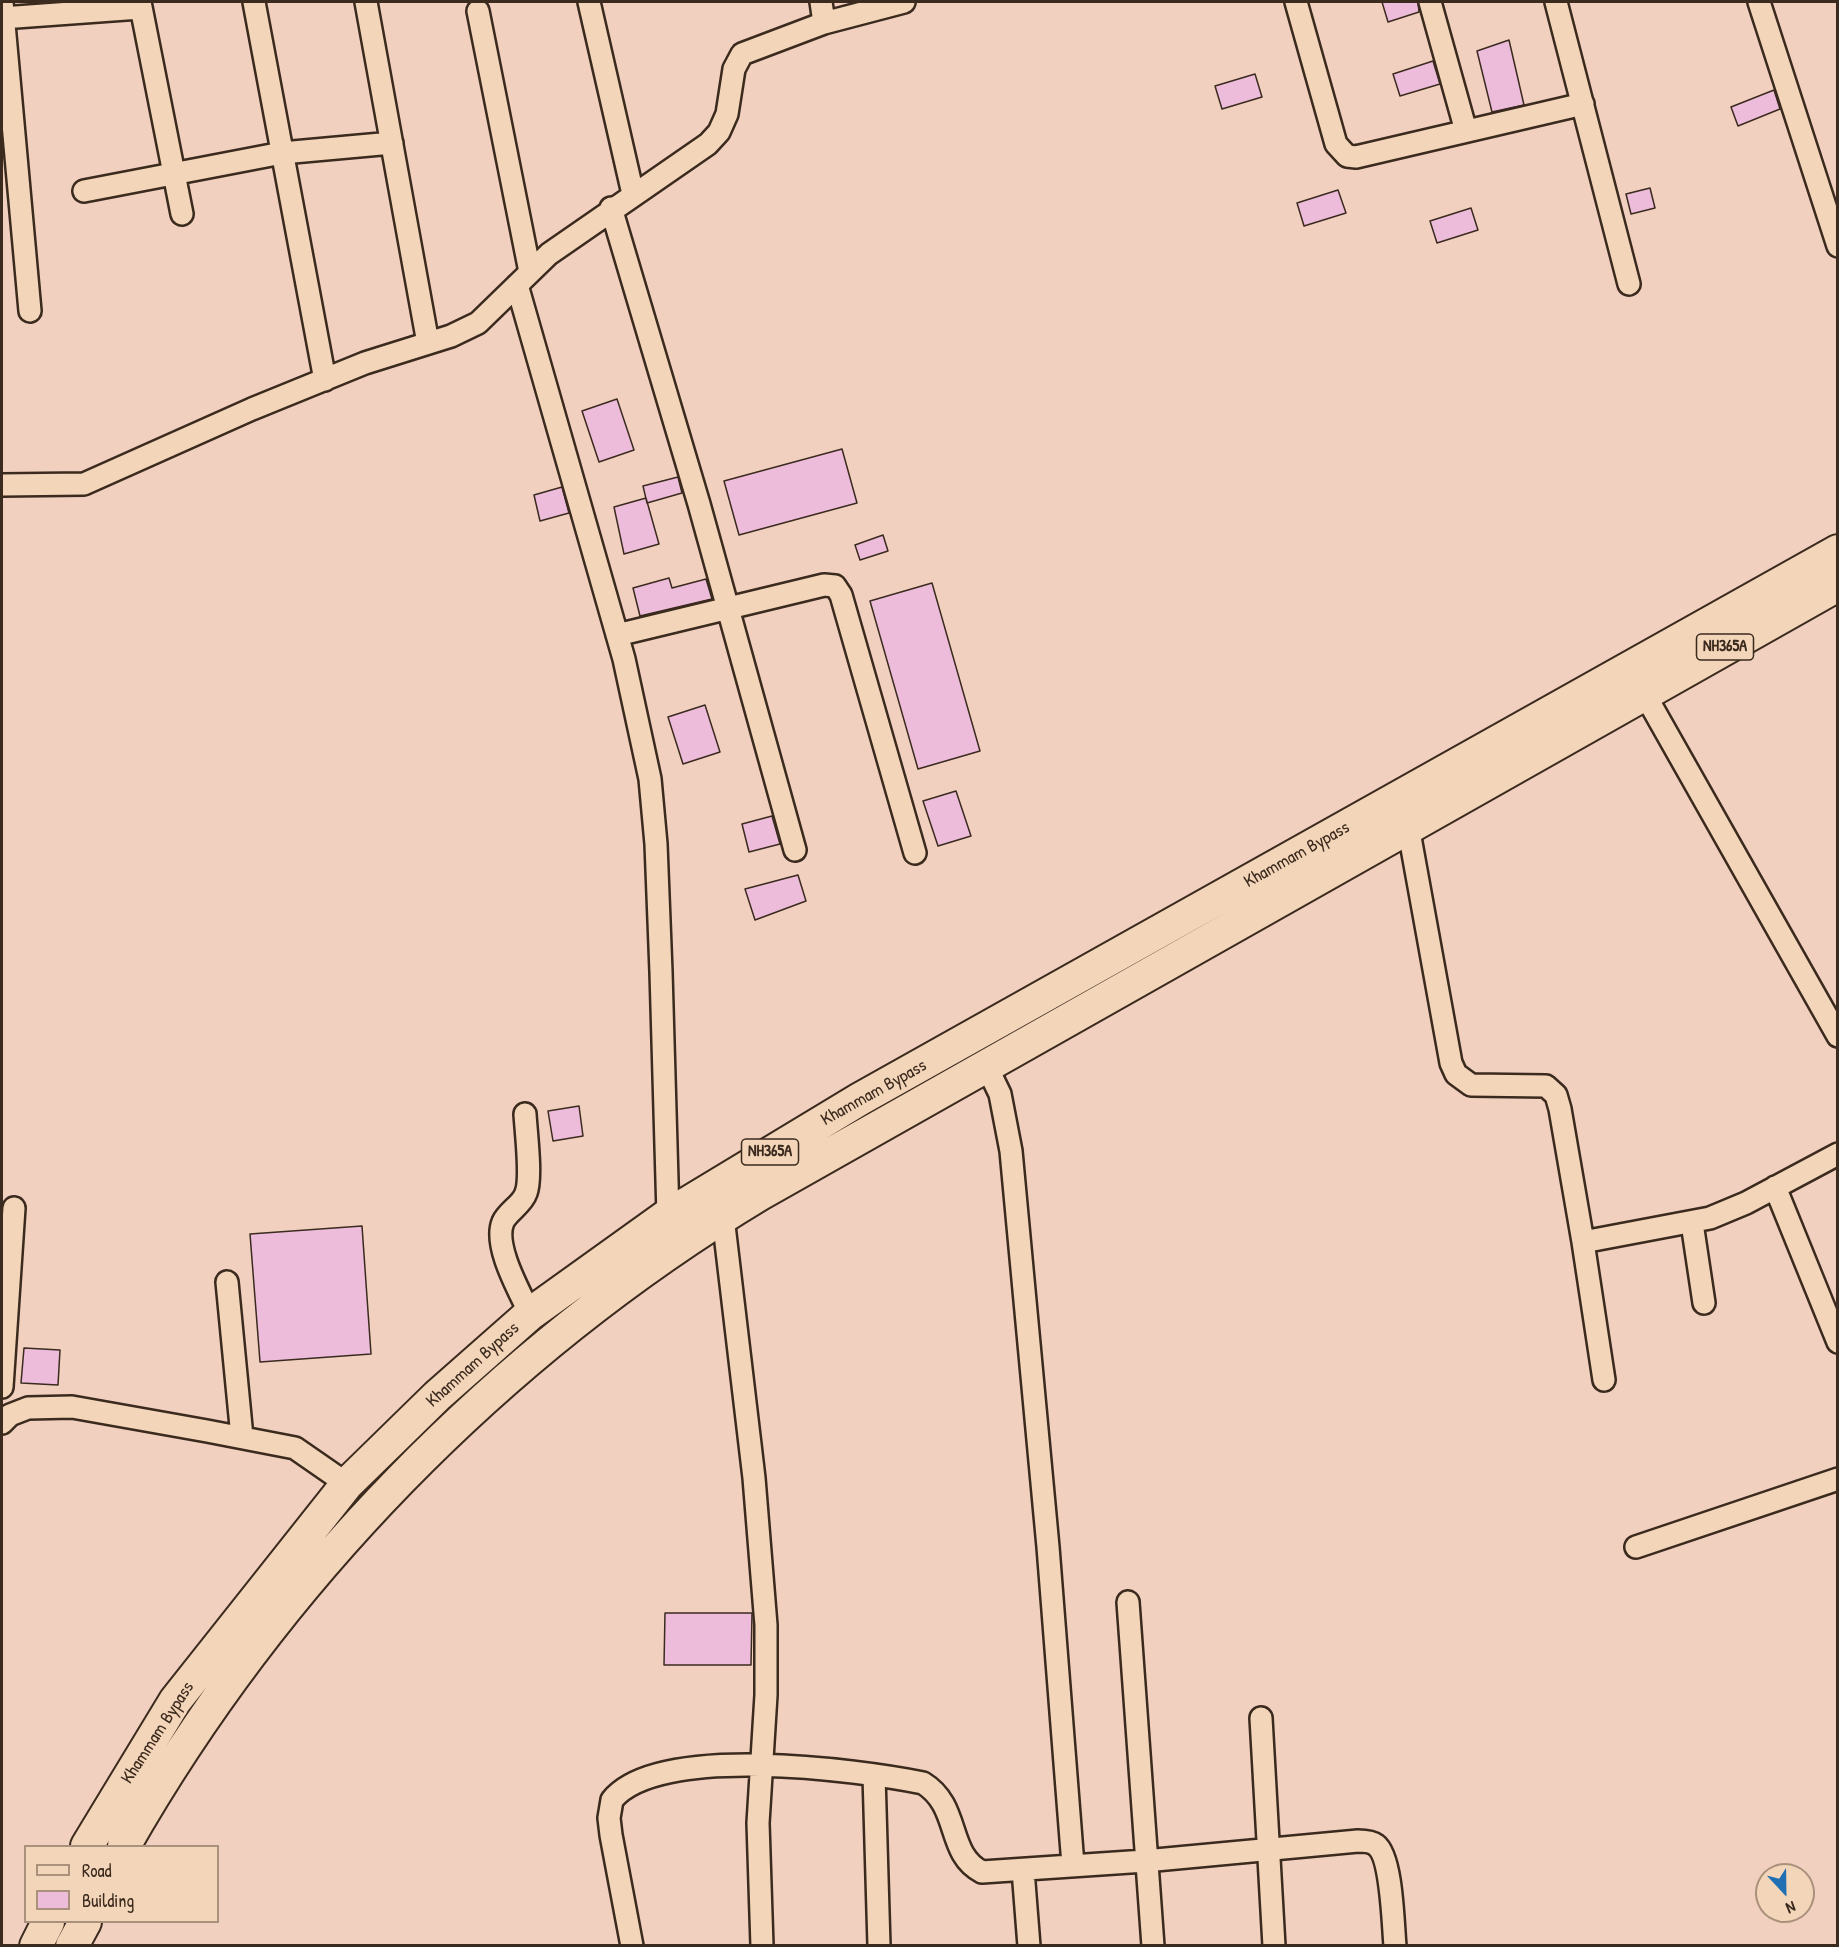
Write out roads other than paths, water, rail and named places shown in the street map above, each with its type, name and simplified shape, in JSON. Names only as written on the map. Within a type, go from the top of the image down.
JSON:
[{"type":"highway","name":"Khammam Bypass","points":[[88,1845],[175,1701],[347,1484],[437,1396],[530,1314],[668,1215],[875,1091],[1637,681],[1798,591],[1838,551]]},
{"type":"highway","name":"Khammam Bypass","points":[[1798,591],[1838,585]]},
{"type":"highway","name":"Khammam Bypass","points":[[125,1845],[210,1710],[300,1592],[378,1502],[476,1407],[559,1334],[636,1275],[723,1216],[1408,826],[1637,681]]},
{"type":"highway","points":[[875,1091],[893,1118]]},
{"type":"highway","points":[[36,1946],[48,1923]]},
{"type":"highway","points":[[72,1946],[84,1923]]},
{"type":"street","points":[[254,2],[325,380]]},
{"type":"street","points":[[366,2],[428,343]]},
{"type":"street","points":[[589,2],[633,194]]},
{"type":"street","points":[[821,2],[824,23]]},
{"type":"street","points":[[2,485],[84,484],[325,380],[478,323],[549,254],[612,208],[708,144],[719,132],[727,114],[734,69],[742,54],[824,23],[904,2]]},
{"type":"street","points":[[1296,2],[1336,144],[1343,154],[1356,157],[1583,104]]},
{"type":"street","points":[[1430,2],[1466,131]]},
{"type":"street","points":[[1556,2],[1629,284]]},
{"type":"street","points":[[1759,2],[1838,246]]},
{"type":"street","points":[[30,311],[2,12],[140,5],[182,214]]},
{"type":"street","points":[[478,11],[523,278],[617,635],[650,779],[656,844],[668,1215]]},
{"type":"street","points":[[84,191],[282,153],[392,143]]},
{"type":"street","points":[[612,208],[795,850]]},
{"type":"street","points":[[617,635],[824,585],[835,586],[915,853]]},
{"type":"street","points":[[1637,681],[1838,1036]]},
{"type":"street","points":[[1408,826],[1451,1063],[1456,1074],[1471,1085],[1546,1086],[1554,1090],[1560,1109],[1605,1380]]},
{"type":"street","points":[[987,1065],[1006,1116],[1011,1151],[1048,1547],[1072,1865]]},
{"type":"street","points":[[525,1114],[526,1194],[507,1215],[500,1233],[508,1266],[530,1314]]},
{"type":"street","points":[[1583,1242],[1692,1222],[1746,1203],[1838,1154]]},
{"type":"street","points":[[1775,1187],[1838,1342]]},
{"type":"street","points":[[2,1387],[14,1208]]},
{"type":"street","points":[[723,1216],[754,1478],[766,1625],[766,1695],[758,1823],[762,1946]]},
{"type":"street","points":[[1692,1222],[1704,1303]]},
{"type":"street","points":[[227,1282],[242,1437]]},
{"type":"street","points":[[2,1423],[10,1415],[28,1408],[72,1407],[242,1437],[295,1448],[347,1484]]},
{"type":"street","points":[[1636,1547],[1838,1479]]},
{"type":"street","points":[[1128,1602],[1152,1946]]},
{"type":"street","points":[[1261,1719],[1274,1946]]},
{"type":"street","points":[[632,1946],[610,1826],[612,1800],[630,1786],[694,1767],[761,1763],[874,1775],[923,1783],[942,1799],[963,1858],[971,1867],[982,1872],[1145,1861],[1358,1841],[1376,1845],[1386,1862],[1395,1946]]},
{"type":"street","points":[[874,1775],[879,1946]]},
{"type":"street","points":[[1023,1870],[1029,1946]]}]
